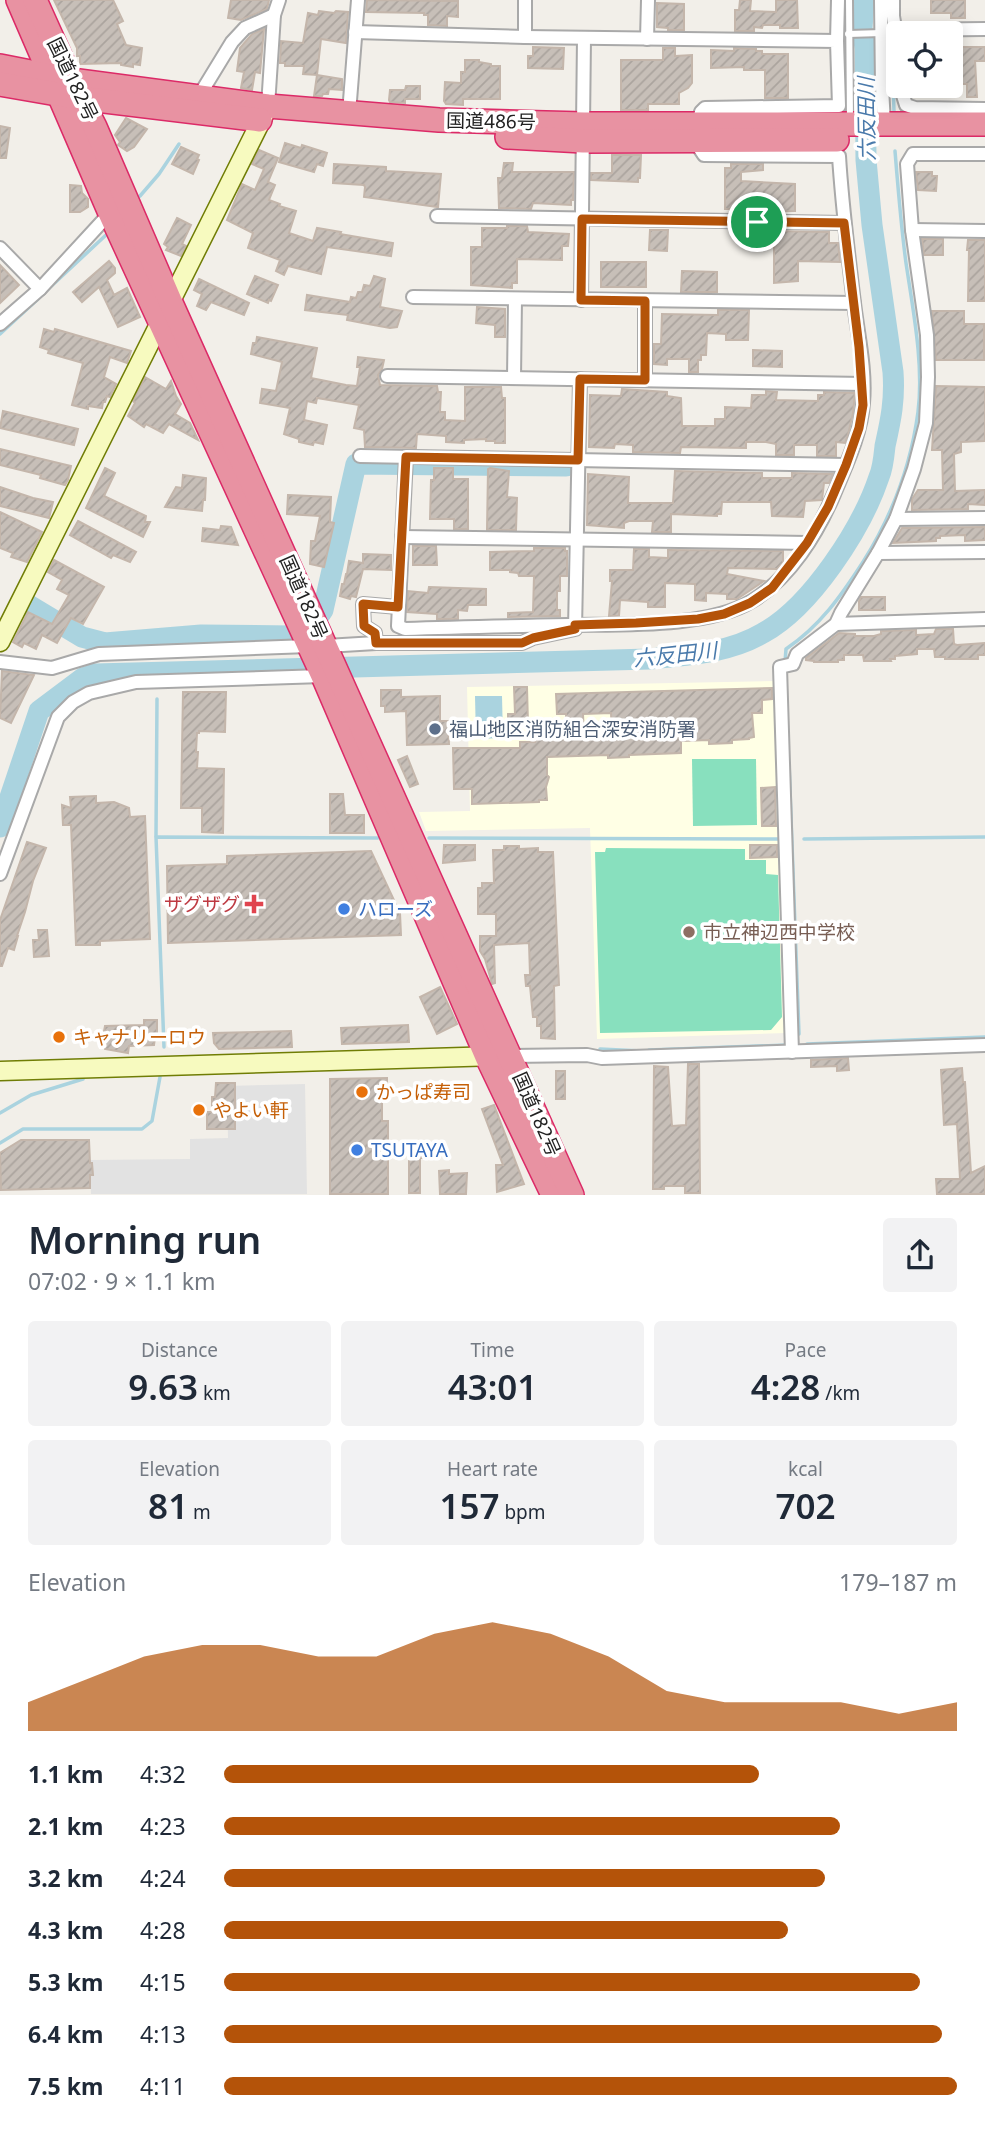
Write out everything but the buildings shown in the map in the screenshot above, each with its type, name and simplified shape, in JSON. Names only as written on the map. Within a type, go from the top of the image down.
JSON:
[{"type":"highway","name":"国道182号","points":[[18,0],[66,87],[95,127],[166,313],[314,639],[487,1057],[553,1195]]},
{"type":"highway","name":"国道182号","points":[[35,0],[110,214],[166,313]]},
{"type":"highway","name":"国道486号","points":[[0,66],[66,87],[420,133],[696,132],[883,129],[985,124]]},
{"type":"highway","name":"国道486号","points":[[0,83],[199,96],[264,113],[349,113],[584,132]]},
{"type":"highway","name":"国道486号","points":[[883,129],[985,138]]},
{"type":"highway","name":"国道182号","points":[[327,674],[511,1056],[572,1195]]},
{"type":"street","points":[[0,642],[264,113],[274,15],[279,0]]},
{"type":"street","points":[[349,113],[358,0]]},
{"type":"street","points":[[525,0],[526,37]]},
{"type":"street","points":[[648,0],[648,39]]},
{"type":"street","points":[[406,462],[398,607],[398,626],[405,629],[698,619],[724,614],[750,603],[772,588],[807,543],[828,507],[859,428],[863,405],[863,383],[839,156],[704,155],[696,132],[701,112],[705,108],[839,106],[846,36],[838,0]]},
{"type":"street","points":[[881,0],[879,33],[883,129]]},
{"type":"street","points":[[893,0],[894,21]]},
{"type":"street","points":[[199,96],[232,42],[244,28],[274,15]]},
{"type":"street","points":[[963,29],[985,29]]},
{"type":"street","points":[[355,32],[648,39],[846,36]]},
{"type":"street","points":[[581,300],[584,38]]},
{"type":"street","points":[[904,98],[906,106],[915,108],[985,109]]},
{"type":"street","points":[[792,1052],[780,667],[793,664],[797,654],[836,624],[896,519],[914,469],[926,423],[927,335],[912,230],[907,164],[913,154],[985,154]]},
{"type":"street","points":[[0,324],[40,289],[110,214]]},
{"type":"street","points":[[437,216],[844,223]]},
{"type":"street","points":[[912,230],[985,231]]},
{"type":"street","points":[[0,248],[40,289]]},
{"type":"street","points":[[413,298],[854,303]]},
{"type":"street","points":[[514,378],[515,299]]},
{"type":"street","points":[[645,301],[645,380]]},
{"type":"street","points":[[387,376],[863,383]]},
{"type":"street","points":[[0,662],[52,668],[99,654],[314,639],[376,643],[522,643],[575,629],[580,379]]},
{"type":"street","points":[[360,456],[406,462],[578,460],[846,465]]},
{"type":"street","points":[[896,519],[985,518]]},
{"type":"street","points":[[402,537],[807,543]]},
{"type":"street","points":[[878,553],[985,552]]},
{"type":"street","points":[[376,643],[375,633],[364,626],[363,604],[398,607]]},
{"type":"street","points":[[836,624],[985,619]]},
{"type":"street","points":[[0,874],[58,717],[73,702],[89,693],[136,682],[327,674]]},
{"type":"street","points":[[0,1071],[511,1056],[587,1055],[601,1058],[985,1045]]},
{"type":"lane","points":[[849,0],[846,36],[853,129]]},
{"type":"lane","points":[[846,36],[879,33]]},
{"type":"shaded area","name":"市立神辺西中学校","points":[[775,681],[787,1033],[597,1039],[590,828],[426,831],[419,812],[470,811],[467,687]]},
{"type":"shaded area","points":[[305,1084],[307,1194],[91,1194],[90,1160],[190,1159],[190,1139],[228,1138],[227,1086]]},
{"type":"green space","points":[[692,759],[756,759],[757,825],[693,826]]},
{"type":"green space","points":[[606,848],[745,849],[745,860],[766,860],[766,874],[778,875],[782,1017],[771,1030],[600,1033],[595,852],[605,852]]},
{"type":"water","points":[[475,696],[502,696],[503,738],[476,739]]},
{"type":"waterway","name":"六反田川","points":[[0,827],[39,711],[83,678],[95,674],[650,659],[708,652],[750,640],[781,621],[799,605],[833,564],[871,497],[881,470],[892,409],[893,372],[872,225],[866,160],[865,48],[862,28],[864,0]]},
{"type":"waterway","points":[[894,98],[894,112]]},
{"type":"waterway","points":[[140,196],[179,144]]},
{"type":"waterway","points":[[785,662],[786,649],[829,610],[873,545],[899,490],[911,451],[918,412],[919,357],[895,151]]},
{"type":"waterway","points":[[46,291],[106,235]]},
{"type":"waterway","points":[[0,334],[38,299]]},
{"type":"waterway","name":"六反田川","points":[[27,604],[82,637],[105,643],[201,635],[292,636],[308,632],[323,610],[356,464],[566,466]]},
{"type":"waterway","name":"六反田川","points":[[157,639],[157,645]]},
{"type":"waterway","points":[[156,836],[157,699]]},
{"type":"waterway","points":[[789,763],[799,1034]]},
{"type":"waterway","points":[[164,1047],[156,837],[378,838]]},
{"type":"waterway","points":[[804,839],[985,837]]},
{"type":"waterway","points":[[429,838],[781,839]]},
{"type":"waterway","points":[[807,1044],[985,1037]]},
{"type":"waterway","points":[[649,1050],[787,1045]]},
{"type":"waterway","points":[[600,1049],[642,1051]]},
{"type":"waterway","points":[[0,1143],[23,1129],[142,1129],[152,1121],[160,1077]]},
{"type":"waterway","points":[[0,1113],[31,1095],[83,1079]]},
{"type":"place","name":"福山地区消防組合深安消防署","points":[[435,729]]},
{"type":"place","name":"ザグザグ","points":[[254,904]]},
{"type":"place","name":"ハローズ","points":[[344,909]]},
{"type":"place","name":"市立神辺西中学校","points":[[689,932]]},
{"type":"place","name":"キャナリーロウ","points":[[59,1037]]},
{"type":"place","name":"かっぱ寿司","points":[[362,1092]]},
{"type":"place","name":"やよい軒","points":[[199,1110]]},
{"type":"place","name":"TSUTAYA","points":[[357,1150]]},
{"type":"route","points":[[582,219],[757,222],[844,223],[863,383],[859,428],[828,507],[792,565],[772,588],[750,603],[724,614],[698,619],[575,625],[575,629],[522,643],[376,643],[375,633],[364,626],[363,604],[398,607],[406,457],[578,460],[580,379],[645,380],[645,301],[581,300],[582,219]]}]
